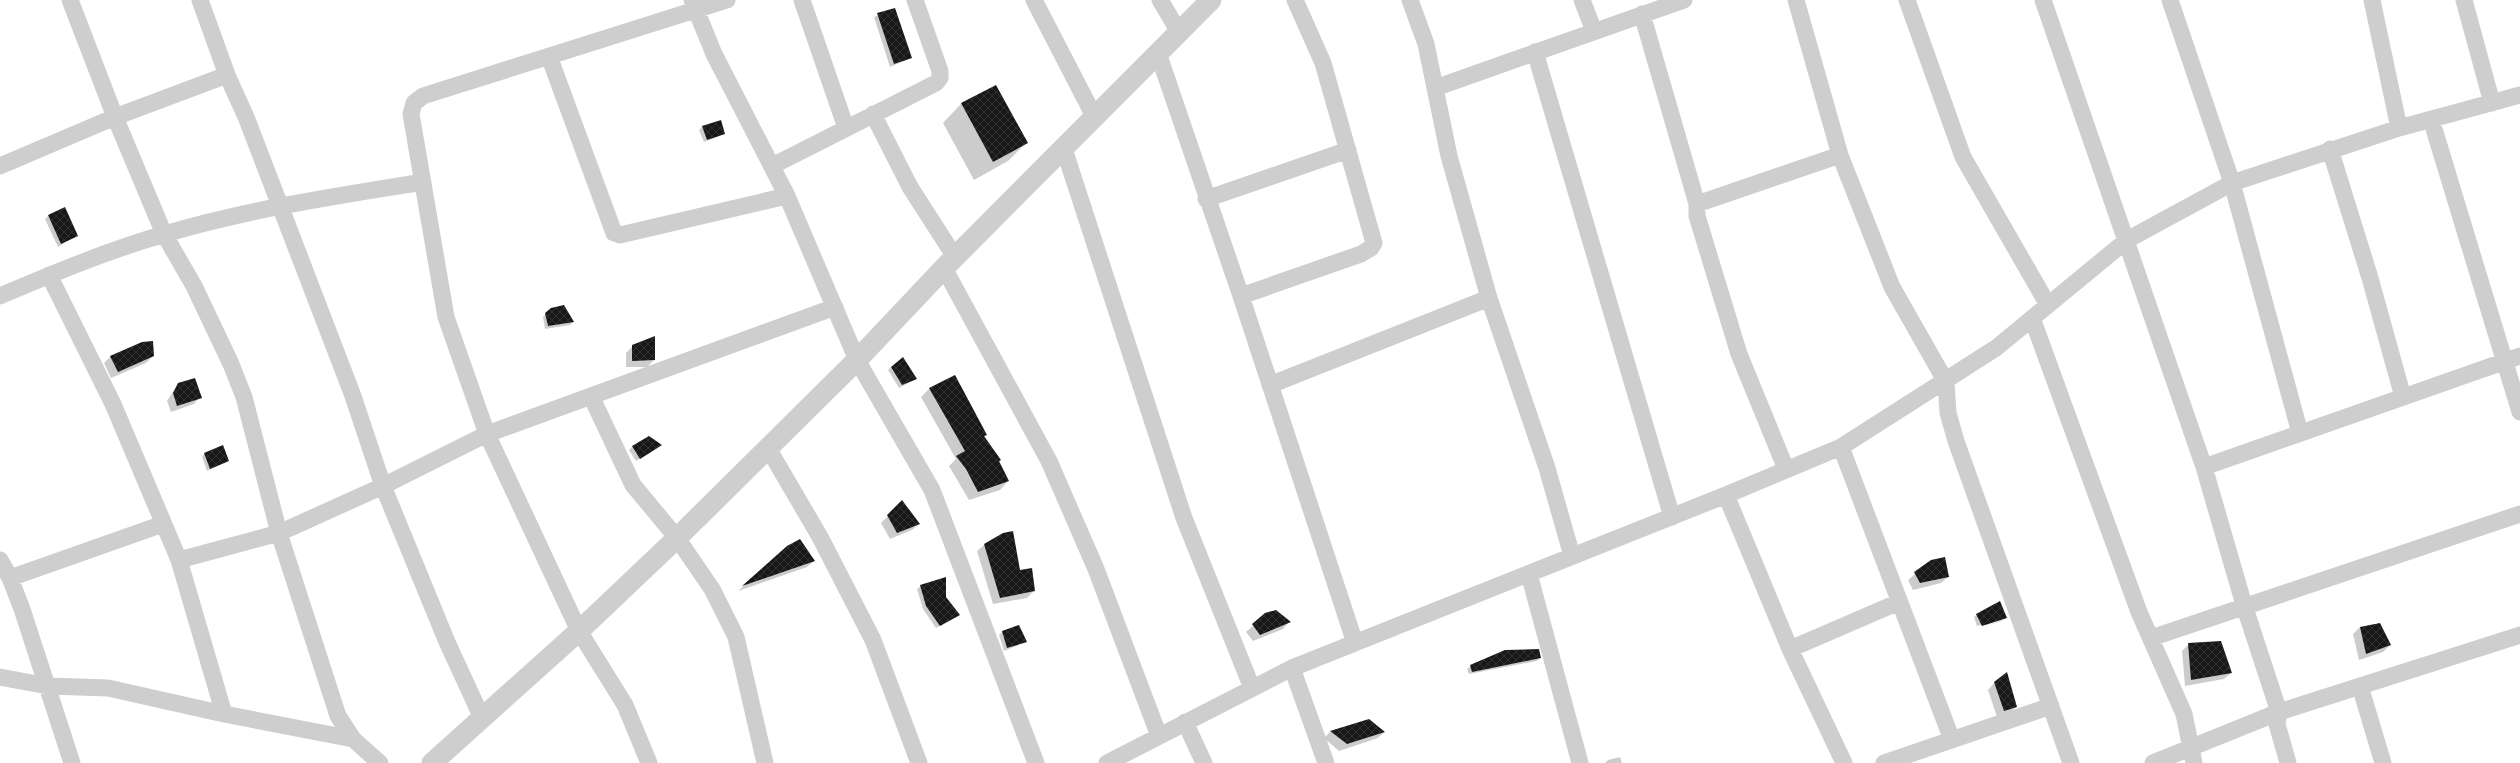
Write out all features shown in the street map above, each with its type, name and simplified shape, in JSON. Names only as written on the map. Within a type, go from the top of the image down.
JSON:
[{"type":"street","points":[[70,0],[115,117],[164,234],[194,286],[244,397],[278,533],[338,716],[353,738],[380,763]]},
{"type":"street","points":[[200,0],[227,75],[246,117],[353,396],[383,486],[447,642],[482,718]]},
{"type":"street","points":[[649,763],[625,705],[579,631],[487,434],[446,317],[411,114],[414,103],[423,96],[549,56],[693,5],[727,0]]},
{"type":"street","points":[[802,0],[846,128]]},
{"type":"street","points":[[772,166],[936,83],[940,78],[940,71],[915,0]]},
{"type":"street","points":[[1034,0],[1095,118]]},
{"type":"street","points":[[1160,0],[1179,32]]},
{"type":"street","points":[[436,762],[482,718],[579,631],[677,538],[857,360],[950,263],[1210,0]]},
{"type":"street","points":[[1241,296],[1371,248],[1373,237],[1322,63],[1295,0]]},
{"type":"street","points":[[1410,0],[1426,44],[1449,156],[1489,298],[1547,468],[1572,556]]},
{"type":"street","points":[[1582,0],[1594,31]]},
{"type":"street","points":[[1435,88],[1684,0]]},
{"type":"street","points":[[1796,0],[1840,155],[1892,287],[1946,382],[1948,413],[1956,441],[2071,763]]},
{"type":"street","points":[[1907,0],[1963,157],[2048,305]]},
{"type":"street","points":[[2043,0],[2204,466],[2244,605],[2279,712],[2277,724],[2288,763]]},
{"type":"street","points":[[2170,0],[2232,182],[2300,433]]},
{"type":"street","points":[[2372,0],[2399,128]]},
{"type":"street","points":[[2464,0],[2492,103]]},
{"type":"street","points":[[693,5],[714,54],[787,196],[857,360],[932,490],[1036,763]]},
{"type":"street","points":[[1642,14],[1697,204],[1697,216],[1740,354],[1786,469]]},
{"type":"street","points":[[1535,52],[1672,516]]},
{"type":"street","points":[[1158,53],[1206,199],[1241,296],[1355,643]]},
{"type":"street","points":[[549,56],[614,234],[620,235],[787,196]]},
{"type":"street","points":[[0,166],[115,117],[227,75]]},
{"type":"street","points":[[1107,763],[1292,668],[1726,495],[1841,447],[1946,382],[1996,348],[2127,240],[2232,182],[2330,149],[2399,128],[2520,95]]},
{"type":"street","points":[[873,114],[950,263],[1049,461],[1096,569],[1159,736]]},
{"type":"street","points":[[2431,119],[2520,412]]},
{"type":"street","points":[[1064,149],[1184,518],[1252,688]]},
{"type":"street","points":[[2330,149],[2370,278],[2403,397]]},
{"type":"street","points":[[1206,199],[1348,150]]},
{"type":"street","points":[[1697,204],[1840,155]]},
{"type":"street","points":[[0,296],[50,275],[164,234],[280,206],[423,182]]},
{"type":"street","points":[[50,275],[113,404],[179,560],[224,714]]},
{"type":"street","points":[[1270,385],[1489,298]]},
{"type":"street","points":[[179,560],[278,533],[383,486],[487,434],[835,308]]},
{"type":"street","points":[[2032,318],[2080,451],[2151,638],[2184,714],[2192,755]]},
{"type":"street","points":[[2204,466],[2520,356]]},
{"type":"street","points":[[591,396],[633,485],[677,538],[712,589],[736,637],[765,763]]},
{"type":"street","points":[[1841,447],[1952,740]]},
{"type":"street","points":[[768,448],[820,537],[873,640],[919,763]]},
{"type":"street","points":[[1726,495],[1790,649],[1844,763]]},
{"type":"street","points":[[2151,638],[2244,605],[2520,514]]},
{"type":"street","points":[[10,578],[163,524]]},
{"type":"street","points":[[0,560],[10,578],[48,686],[72,763]]},
{"type":"street","points":[[1529,574],[1580,763]]},
{"type":"street","points":[[1790,649],[1899,602]]},
{"type":"street","points":[[2153,763],[2192,755],[2279,712],[2520,635]]},
{"type":"street","points":[[1292,668],[1326,763]]},
{"type":"street","points":[[0,677],[48,686],[108,688],[224,714],[353,738]]},
{"type":"street","points":[[2360,686],[2383,763]]},
{"type":"street","points":[[1884,763],[2051,706]]},
{"type":"street","points":[[1185,722],[1204,763]]},
{"type":"building","points":[[895,8],[912,58],[894,64],[877,13]]},
{"type":"building","points":[[996,85],[1028,143],[993,162],[961,103]]},
{"type":"building","points":[[721,120],[725,134],[707,140],[702,126]]},
{"type":"building","points":[[65,207],[78,236],[61,244],[48,215]]},
{"type":"building","points":[[564,305],[574,322],[548,326],[545,313],[551,308]]},
{"type":"building","points":[[655,336],[655,360],[632,361],[632,345]]},
{"type":"building","points":[[153,341],[154,356],[118,372],[110,356],[142,342]]},
{"type":"building","points":[[903,357],[917,379],[902,385],[891,367]]},
{"type":"building","points":[[955,375],[987,435],[984,436],[1001,460],[999,461],[1009,481],[978,492],[966,469],[956,456],[965,451],[929,388]]},
{"type":"building","points":[[195,378],[202,398],[177,406],[173,393],[178,383]]},
{"type":"building","points":[[649,436],[662,445],[640,459],[632,446]]},
{"type":"building","points":[[223,445],[229,461],[210,469],[204,453]]},
{"type":"building","points":[[902,500],[920,524],[897,533],[887,515]]},
{"type":"building","points":[[1013,531],[1020,570],[1032,568],[1035,591],[1000,598],[984,544],[1003,533]]},
{"type":"building","points":[[800,539],[815,561],[742,586],[787,546]]},
{"type":"building","points":[[1945,557],[1949,577],[1920,583],[1914,572],[1931,560]]},
{"type":"building","points":[[946,577],[946,597],[960,615],[940,626],[926,606],[920,585]]},
{"type":"building","points":[[2000,601],[2007,618],[1982,626],[1976,614]]},
{"type":"building","points":[[1276,610],[1291,622],[1260,635],[1252,624],[1265,613]]},
{"type":"building","points":[[2380,623],[2391,645],[2366,654],[2360,627]]},
{"type":"building","points":[[1019,625],[1027,642],[1007,648],[1002,631]]},
{"type":"building","points":[[2221,641],[2232,673],[2191,680],[2188,643]]},
{"type":"building","points":[[1539,649],[1541,658],[1472,672],[1470,665],[1505,650]]},
{"type":"building","points":[[2007,672],[2017,707],[2004,711],[1994,682]]},
{"type":"building","points":[[1369,719],[1385,732],[1347,744],[1330,731]]}]
